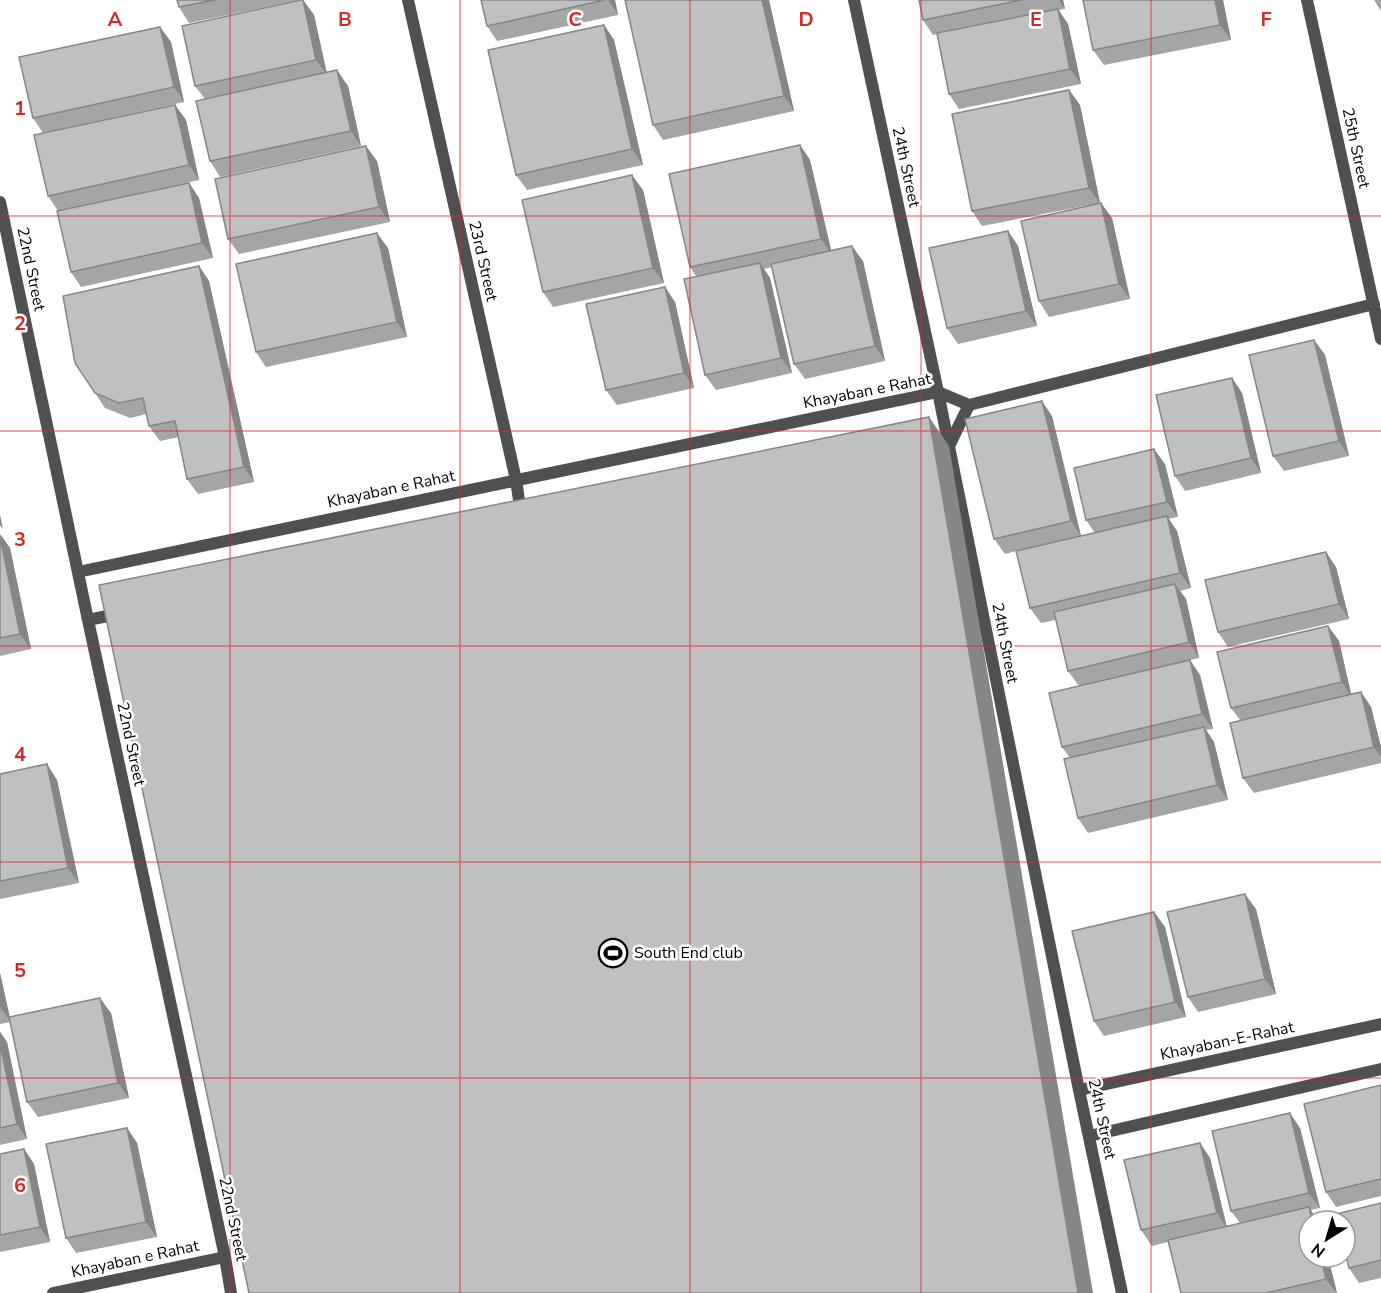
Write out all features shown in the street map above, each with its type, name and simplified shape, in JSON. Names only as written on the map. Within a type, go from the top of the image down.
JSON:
[{"type":"street","name":"23rd Street","points":[[408,0],[516,480],[523,529]]},
{"type":"street","name":"24th Street","points":[[854,0],[938,392],[943,447],[1122,1293]]},
{"type":"street","name":"25th Street","points":[[1307,0],[1381,339]]},
{"type":"street","name":"22nd Street","points":[[0,202],[231,1293]]},
{"type":"street","points":[[943,447],[969,405],[1374,304]]},
{"type":"street","name":"Khayaban e Rahat","points":[[78,572],[938,392],[969,405]]},
{"type":"street","points":[[88,620],[131,611]]},
{"type":"street","name":"Khayaban-E-Rahat","points":[[1079,1090],[1381,1024]]},
{"type":"street","points":[[1089,1136],[1381,1069]]},
{"type":"street","name":"Khayaban e Rahat","points":[[53,1293],[225,1257]]},
{"type":"building","points":[[177,0],[215,0],[179,7]]},
{"type":"building","points":[[303,0],[316,60],[195,86],[182,26]]},
{"type":"building","points":[[481,0],[605,0],[487,26]]},
{"type":"building","points":[[625,0],[762,0],[784,96],[653,125]]},
{"type":"building","points":[[919,0],[1022,0],[923,20]]},
{"type":"building","points":[[1083,0],[1215,0],[1220,25],[1093,50]]},
{"type":"building","points":[[1058,9],[1070,69],[949,94],[937,33]]},
{"type":"building","points":[[604,25],[632,149],[516,175],[488,50]]},
{"type":"building","points":[[160,27],[174,87],[33,118],[19,57]]},
{"type":"building","points":[[337,70],[351,131],[210,161],[196,101]]},
{"type":"building","points":[[1069,90],[1089,188],[972,211],[952,114]]},
{"type":"building","points":[[175,105],[189,165],[48,196],[34,135]]},
{"type":"building","points":[[800,145],[821,239],[690,267],[669,174]]},
{"type":"building","points":[[366,146],[379,207],[228,239],[215,179]]},
{"type":"building","points":[[632,175],[653,268],[543,292],[522,200]]},
{"type":"building","points":[[189,183],[202,243],[71,272],[57,211]]},
{"type":"building","points":[[1101,203],[1119,284],[1039,301],[1021,221]]},
{"type":"building","points":[[1008,231],[1026,311],[947,328],[929,248]]},
{"type":"building","points":[[377,233],[397,322],[256,352],[236,264]]},
{"type":"building","points":[[852,246],[875,346],[794,364],[771,264]]},
{"type":"building","points":[[760,263],[781,358],[705,375],[684,279]]},
{"type":"building","points":[[199,266],[244,467],[187,479],[175,421],[149,426],[143,398],[119,403],[95,393],[75,363],[63,296]]},
{"type":"building","points":[[665,287],[684,373],[606,390],[586,304]]},
{"type":"building","points":[[1314,340],[1339,441],[1273,456],[1249,355]]},
{"type":"building","points":[[1232,378],[1251,458],[1175,476],[1156,395]]},
{"type":"building","points":[[1042,401],[1071,521],[994,539],[965,419]]},
{"type":"building","name":"South End club","points":[[929,417],[1078,1293],[249,1293],[99,585]]},
{"type":"building","points":[[1154,449],[1167,502],[1086,520],[1074,468]]},
{"type":"building","points":[[1167,516],[1180,573],[1030,608],[1016,551]]},
{"type":"building","points":[[0,537],[20,634],[0,638]]},
{"type":"building","points":[[1326,552],[1339,604],[1218,632],[1205,580]]},
{"type":"building","points":[[1175,584],[1189,642],[1068,671],[1054,612]]},
{"type":"building","points":[[1328,626],[1342,682],[1231,708],[1217,652]]},
{"type":"building","points":[[1190,660],[1202,714],[1062,747],[1049,693]]},
{"type":"building","points":[[1361,692],[1374,747],[1243,778],[1230,723]]},
{"type":"building","points":[[1204,727],[1217,785],[1078,818],[1064,759]]},
{"type":"building","points":[[47,764],[68,868],[0,881],[0,774]]},
{"type":"building","points":[[1245,894],[1265,979],[1188,997],[1167,912]]},
{"type":"building","points":[[1154,912],[1175,1002],[1094,1021],[1072,931]]},
{"type":"building","points":[[100,998],[118,1083],[27,1102],[9,1017]]},
{"type":"building","points":[[0,1044],[17,1124],[0,1128]]},
{"type":"building","points":[[1381,1085],[1381,1179],[1326,1192],[1304,1104]]},
{"type":"building","points":[[1290,1113],[1309,1193],[1231,1211],[1212,1131]]},
{"type":"building","points":[[127,1128],[146,1222],[66,1238],[46,1144]]},
{"type":"building","points":[[1200,1143],[1217,1213],[1141,1230],[1124,1160]]},
{"type":"building","points":[[24,1149],[40,1227],[0,1235],[0,1154]]},
{"type":"building","points":[[1381,1203],[1381,1260],[1357,1266],[1357,1209]]},
{"type":"building","points":[[1297,1210],[1297,1269],[1324,1269],[1326,1279],[1266,1293],[1181,1293],[1168,1240]]},
{"type":"place","name":"South End club","points":[[613,953]]}]
